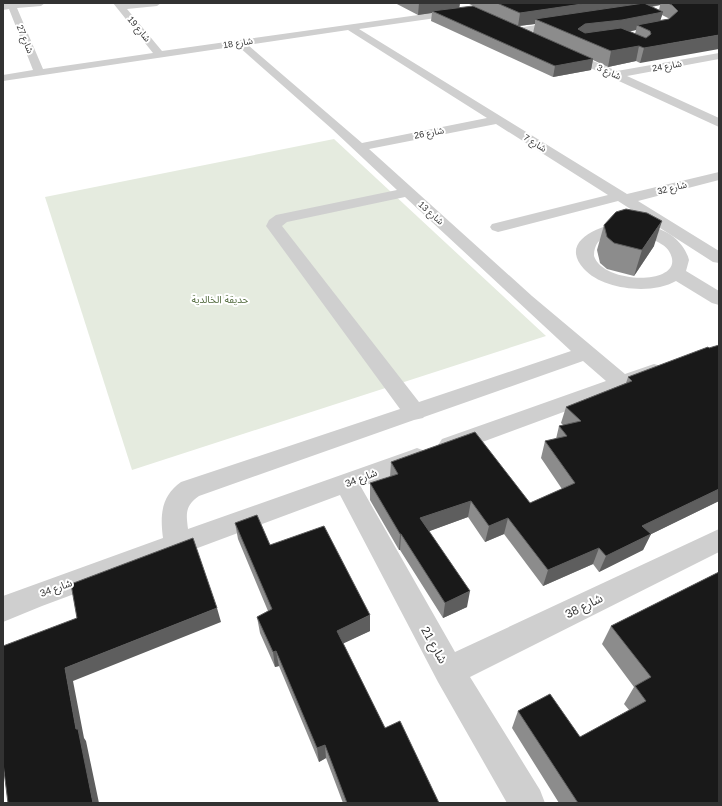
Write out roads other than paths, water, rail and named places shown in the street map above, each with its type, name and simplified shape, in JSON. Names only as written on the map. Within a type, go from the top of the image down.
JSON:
[{"type":"street","points":[[7,7],[41,3]]},
{"type":"street","points":[[118,5],[157,3]]},
{"type":"street","name":"شارع 18","points":[[3,78],[472,11],[455,3]]},
{"type":"street","name":"شارع 19","points":[[118,5],[160,55]]},
{"type":"street","name":"شارع 27","points":[[7,7],[39,72]]},
{"type":"street","points":[[536,40],[514,30],[571,23]]},
{"type":"street","name":"شارع 7","points":[[351,28],[620,198],[719,258]]},
{"type":"street","name":"شارع 13","points":[[240,43],[360,147],[407,192],[585,353],[622,383]]},
{"type":"street","name":"شارع 3","points":[[555,49],[616,75],[719,123]]},
{"type":"street","name":"شارع 24","points":[[616,75],[719,56]]},
{"type":"street","name":"شارع 26","points":[[360,147],[498,120]]},
{"type":"street","name":"شارع 32","points":[[498,227],[719,176]]},
{"type":"street","points":[[407,192],[282,218],[275,223],[274,226],[415,412]]},
{"type":"street","points":[[620,198],[631,217],[633,225]]},
{"type":"street","points":[[633,225],[659,235],[671,244],[676,250],[681,262],[680,268],[676,273],[670,278],[657,282],[642,284],[630,283],[614,279],[591,266],[585,258],[585,251],[588,242],[594,236],[611,228],[633,225]]},
{"type":"street","points":[[676,273],[719,299]]},
{"type":"street","points":[[177,545],[174,508],[176,502],[184,493],[198,486],[585,353]]},
{"type":"street","name":"شارع 34","points":[[3,609],[32,597],[346,484],[674,363]]},
{"type":"street","name":"شارع 21","points":[[346,484],[449,671],[527,803]]},
{"type":"street","name":"شارع 38","points":[[449,671],[719,540]]},
{"type":"park label","name":"حديقة الخالدية","points":[[220,299]]}]
